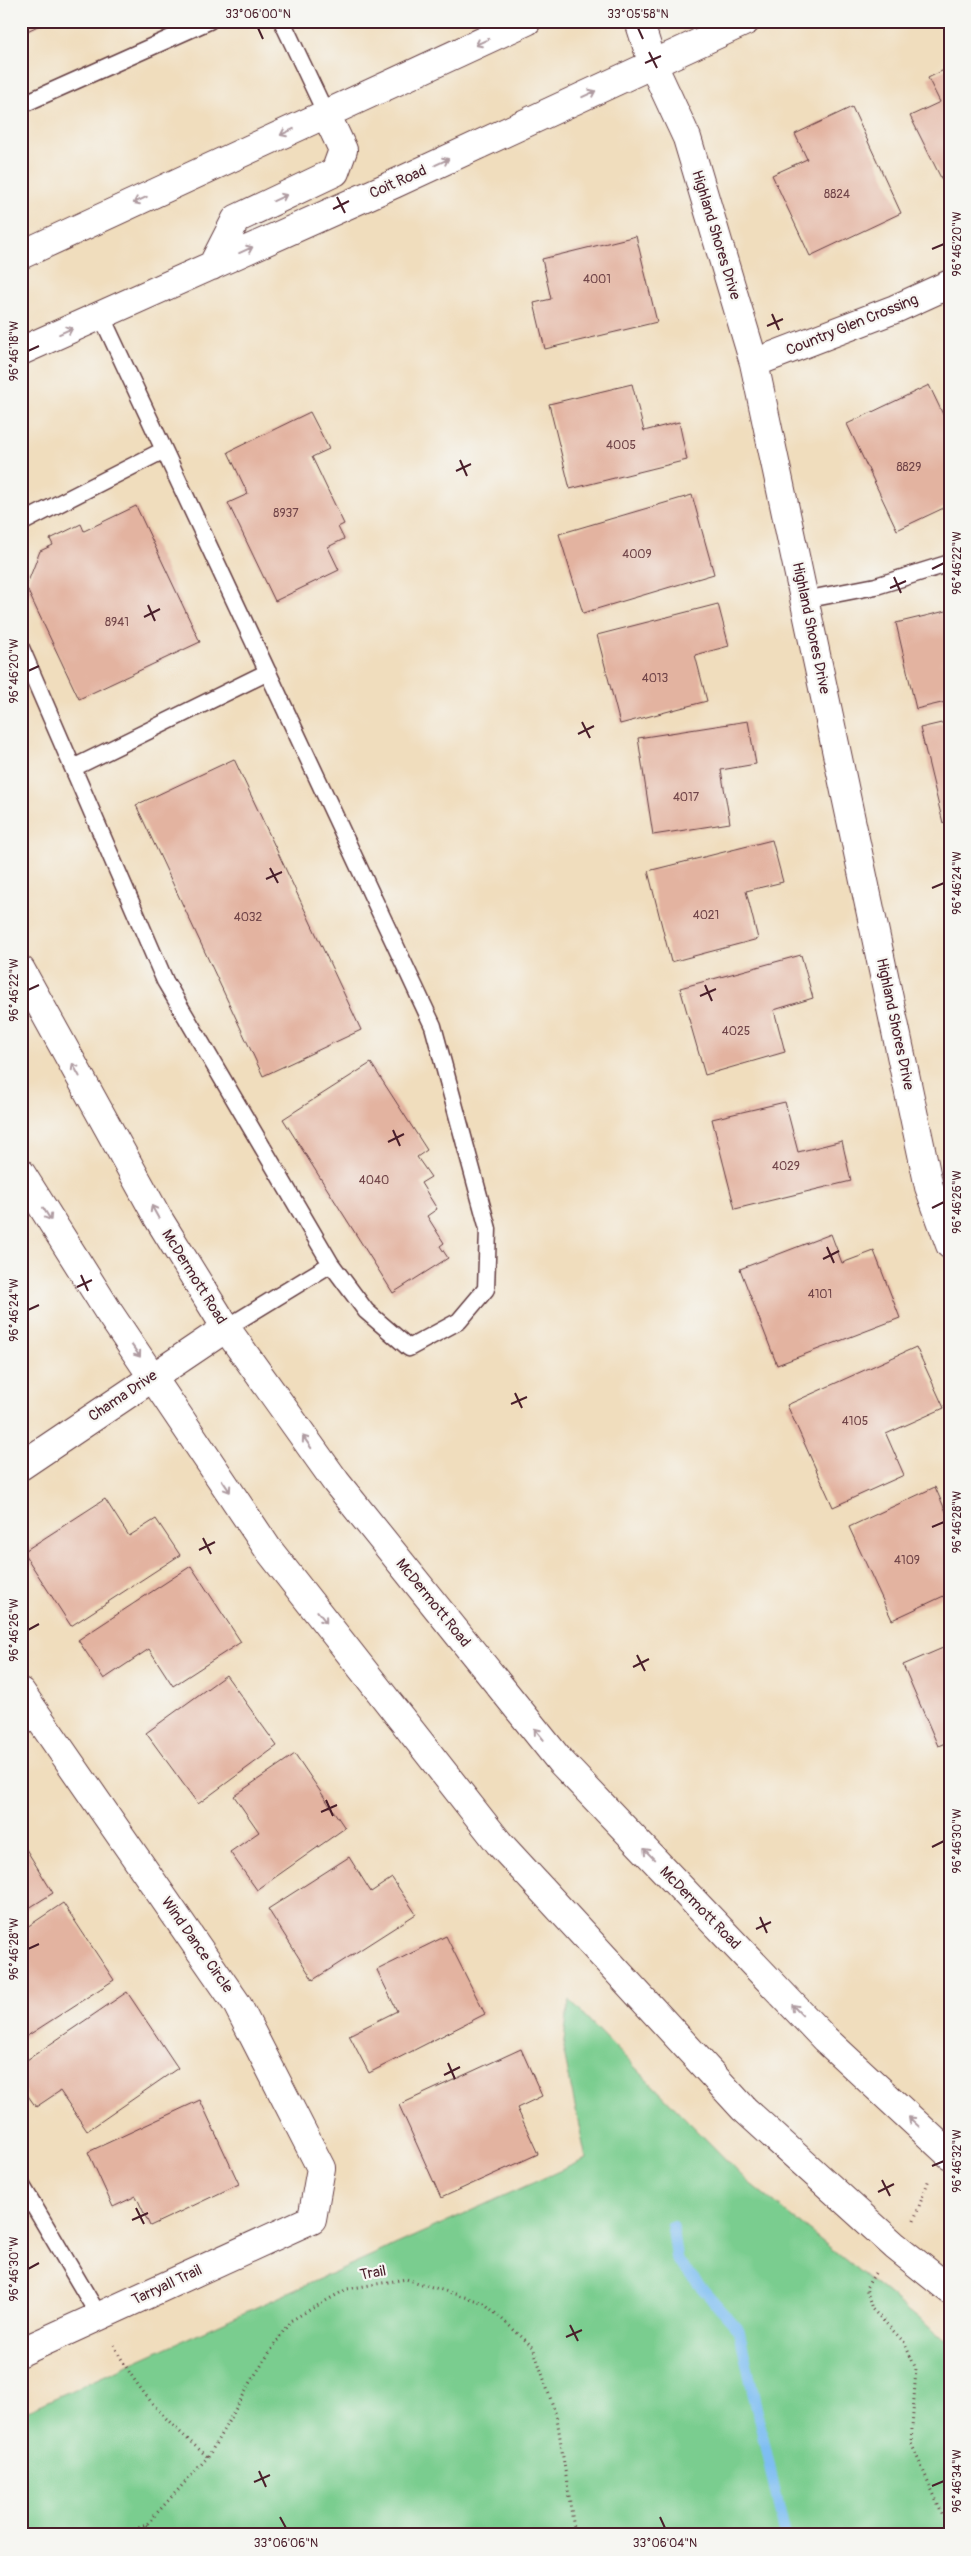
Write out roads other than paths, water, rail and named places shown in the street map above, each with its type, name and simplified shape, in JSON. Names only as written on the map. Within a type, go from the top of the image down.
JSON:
[{"type":"main road","points":[[21,255],[527,21]]},
{"type":"main road","name":"Highland Shores Drive","points":[[639,21],[653,65],[688,138],[754,364],[804,600],[939,1183],[950,1245]]},
{"type":"main road","name":"Coit Road","points":[[21,351],[212,266],[746,21]]},
{"type":"main road","points":[[212,266],[236,220],[335,172],[343,150],[326,114]]},
{"type":"main road","name":"Country Glen Crossing","points":[[754,364],[894,309],[950,284]]},
{"type":"main road","name":"McDermott Road","points":[[21,970],[158,1218],[226,1328],[336,1482],[560,1761],[825,2039],[950,2155]]},
{"type":"main road","points":[[21,1173],[108,1311],[268,1549],[499,1843],[744,2109],[895,2246],[950,2290]]},
{"type":"main road","name":"Chama Drive","points":[[21,1466],[226,1328]]},
{"type":"main road","name":"Wind Dance Circle","points":[[21,1692],[238,2004],[321,2168],[312,2219]]},
{"type":"main road","name":"Tarryall Trail","points":[[21,2352],[312,2219]]},
{"type":"lane","points":[[21,105],[209,21]]},
{"type":"lane","points":[[282,21],[326,114]]},
{"type":"lane","points":[[21,648],[27,673],[73,768],[164,981],[331,1264],[366,1311],[409,1348],[459,1321],[486,1289],[488,1229],[433,1026],[101,315]]},
{"type":"lane","points":[[21,523],[164,450]]},
{"type":"lane","points":[[804,600],[876,586],[950,563]]},
{"type":"lane","points":[[73,768],[268,672]]},
{"type":"lane","points":[[226,1328],[331,1264]]},
{"type":"lane","points":[[21,2184],[100,2316]]},
{"type":"waterway","points":[[672,2226],[677,2260],[739,2330],[785,2535]]}]
